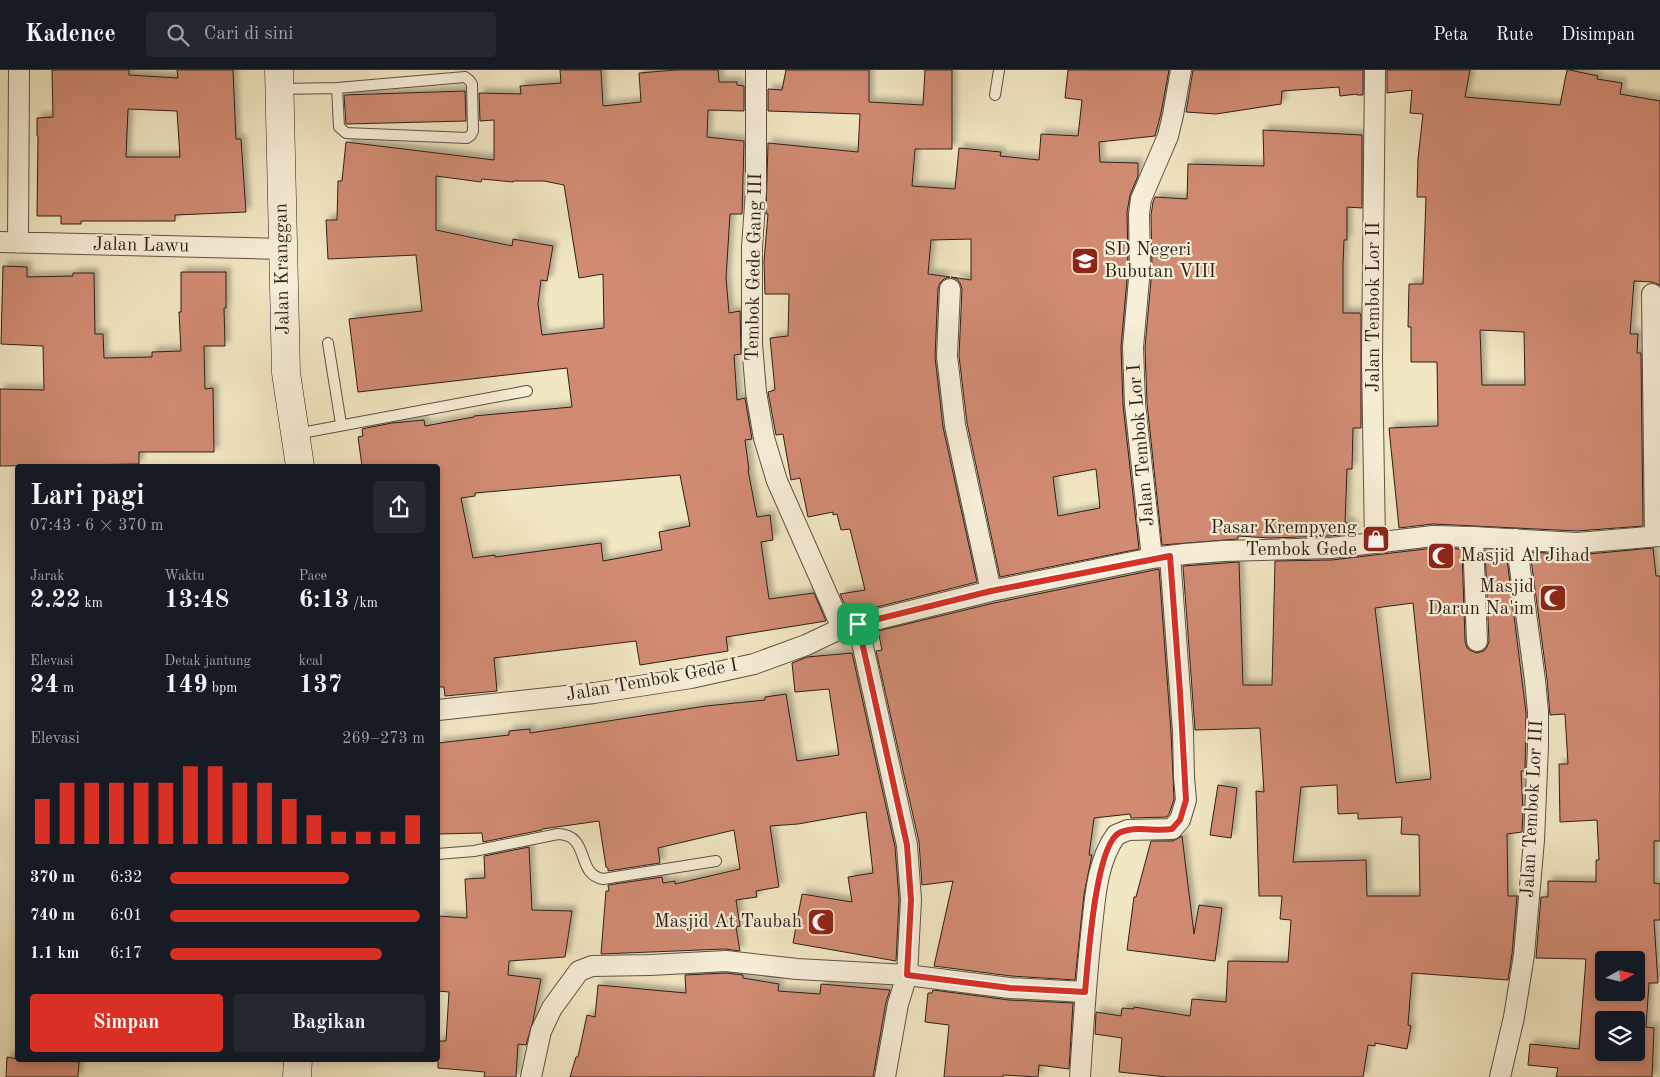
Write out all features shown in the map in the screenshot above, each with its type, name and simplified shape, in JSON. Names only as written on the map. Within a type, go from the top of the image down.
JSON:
[{"type":"main road","name":"Jalan Kranggan","points":[[279,79],[286,373],[300,464]]},
{"type":"main road","points":[[297,1077],[298,1062]]},
{"type":"street","points":[[9,242],[19,70]]},
{"type":"street","name":"Tembok Gede Gang III","points":[[756,70],[756,182],[752,247],[752,344],[756,392],[764,438],[777,481],[850,626],[907,845],[911,900],[907,975],[898,1004],[885,1077]]},
{"type":"street","name":"Jalan Tembok Lor I","points":[[1085,992],[1095,902],[1101,867],[1112,840],[1116,835],[1128,830],[1172,829],[1180,820],[1186,800],[1181,701],[1161,557],[1135,404],[1133,347],[1140,268],[1139,214],[1141,199],[1168,136],[1180,70]]},
{"type":"street","name":"Jalan Tembok Lor II","points":[[1375,70],[1372,359],[1375,543]]},
{"type":"street","name":"Jalan Lawu","points":[[9,242],[282,249]]},
{"type":"street","points":[[950,289],[947,356],[955,425],[991,591]]},
{"type":"street","points":[[1652,294],[1658,536]]},
{"type":"street","name":"Jalan Tembok Gede I","points":[[440,710],[594,693],[691,678],[754,664],[850,626],[991,591],[1161,557],[1223,551],[1331,548],[1433,536],[1577,543],[1658,536]]},
{"type":"street","points":[[1474,537],[1478,641]]},
{"type":"street","name":"Jalan Tembok Lor III","points":[[1500,1077],[1514,1017],[1524,955],[1534,840],[1538,746],[1538,712],[1535,680],[1516,539]]},
{"type":"street","points":[[531,1077],[541,1032],[552,1008],[579,971],[586,967],[726,961],[821,971],[907,975],[1010,988],[1085,992],[1080,1077]]},
{"type":"lane","points":[[995,95],[999,70]]},
{"type":"lane","points":[[279,79],[337,88],[465,77],[472,84],[473,131],[467,138],[346,133],[339,127],[337,88]]},
{"type":"lane","points":[[328,342],[341,424]]},
{"type":"lane","points":[[295,434],[527,391]]},
{"type":"lane","points":[[440,854],[474,851],[566,834],[578,843],[586,866],[592,874],[603,879],[716,861]]},
{"type":"building","points":[[52,70],[129,70],[129,75],[178,78],[177,70],[233,70],[236,139],[241,139],[246,212],[175,215],[175,221],[81,221],[81,224],[61,224],[61,216],[37,216],[37,118],[53,117]],"holes":[[[128,109],[177,111],[180,157],[126,157]]]},
{"type":"building","points":[[560,70],[601,70],[603,106],[641,102],[639,73],[676,70],[718,70],[719,82],[737,82],[737,85],[744,86],[744,111],[708,110],[707,137],[744,141],[742,214],[730,214],[726,278],[729,313],[740,311],[741,354],[734,355],[737,400],[745,398],[752,439],[745,440],[748,470],[757,517],[770,515],[773,540],[761,542],[769,599],[814,593],[826,621],[726,637],[728,651],[640,665],[636,641],[494,658],[497,691],[445,696],[444,687],[440,687],[440,464],[362,464],[358,437],[363,436],[362,429],[392,423],[424,420],[425,426],[474,416],[572,407],[567,368],[358,392],[349,319],[422,311],[416,255],[328,259],[326,220],[337,220],[338,181],[342,181],[346,142],[494,160],[494,120],[480,121],[479,93],[521,94],[520,86],[561,83]],"holes":[[[436,176],[481,182],[482,179],[513,182],[544,181],[564,185],[579,278],[603,274],[604,328],[542,335],[538,304],[541,280],[547,281],[553,246],[513,239],[512,246],[436,230]],[[680,475],[690,526],[659,532],[662,550],[603,561],[601,543],[495,557],[495,555],[473,558],[461,498],[475,496],[475,493]]]},
{"type":"building","points":[[786,70],[869,70],[869,102],[923,105],[925,70],[952,70],[952,149],[915,149],[912,186],[955,189],[959,148],[1001,152],[1000,156],[1039,160],[1041,134],[1078,136],[1082,100],[1065,98],[1068,70],[1169,70],[1155,136],[1099,142],[1100,162],[1138,163],[1138,176],[1130,195],[1127,212],[1128,268],[1121,347],[1123,405],[1139,549],[1000,577],[967,423],[959,356],[962,289],[957,279],[951,277],[971,280],[971,239],[931,240],[928,274],[950,277],[944,279],[938,288],[935,357],[943,427],[977,582],[849,614],[840,594],[865,590],[850,529],[841,530],[837,514],[833,515],[833,512],[808,517],[800,478],[791,480],[783,434],[776,435],[768,392],[775,390],[770,338],[788,336],[789,294],[765,294],[764,261],[768,214],[766,214],[768,143],[858,152],[860,114],[768,111],[768,89],[782,90]],"holes":[[[1096,469],[1100,508],[1058,516],[1053,477]]]},
{"type":"building","points":[[1193,70],[1363,70],[1363,95],[1340,96],[1339,87],[1282,91],[1281,104],[1216,114],[1186,112]]},
{"type":"building","points":[[1387,70],[1470,70],[1465,97],[1560,105],[1567,70],[1570,70],[1598,76],[1597,79],[1622,83],[1620,94],[1660,101],[1660,285],[1652,282],[1634,281],[1630,334],[1638,334],[1637,353],[1641,353],[1643,526],[1577,531],[1433,524],[1399,528],[1389,428],[1438,426],[1437,362],[1411,362],[1411,327],[1408,327],[1409,284],[1423,284],[1426,197],[1417,197],[1418,159],[1423,114],[1410,113],[1412,90],[1387,93]],"holes":[[[1480,330],[1524,332],[1525,385],[1482,385]]]},
{"type":"building","points":[[465,91],[466,121],[346,124],[344,95]]},
{"type":"building","points":[[1263,130],[1362,135],[1362,208],[1347,207],[1347,240],[1344,240],[1343,265],[1343,313],[1360,313],[1361,317],[1361,428],[1353,428],[1352,469],[1347,469],[1345,523],[1352,523],[1352,534],[1270,538],[1238,536],[1238,539],[1162,545],[1147,403],[1145,347],[1152,269],[1151,215],[1153,202],[1155,197],[1187,199],[1188,164],[1264,166]]},
{"type":"building","points":[[3,266],[27,267],[27,277],[73,276],[73,273],[94,273],[95,334],[103,334],[104,358],[152,357],[152,352],[181,351],[179,312],[181,312],[181,272],[226,272],[226,308],[224,308],[225,346],[204,346],[205,389],[213,388],[214,452],[139,452],[139,464],[15,464],[15,466],[0,466],[0,389],[44,390],[43,346],[1,344]]},
{"type":"building","points":[[1434,548],[1462,549],[1465,641],[1467,648],[1477,653],[1484,651],[1489,641],[1485,550],[1506,551],[1526,713],[1525,771],[1521,771],[1522,832],[1507,834],[1508,896],[1517,896],[1508,980],[1412,973],[1408,1025],[1411,1026],[1407,1049],[1375,1043],[1375,1046],[1368,1045],[1363,1077],[1167,1077],[1119,1072],[1122,1038],[1095,1034],[1096,1012],[1121,1016],[1122,1008],[1134,1009],[1134,1007],[1190,1016],[1192,999],[1226,1002],[1228,961],[1288,962],[1291,920],[1280,919],[1282,896],[1259,896],[1256,791],[1264,792],[1260,728],[1195,730],[1183,566],[1239,562],[1243,685],[1272,685],[1275,561],[1332,560]],"holes":[[[1413,603],[1431,779],[1396,783],[1375,608]],[[1337,785],[1338,814],[1358,813],[1358,819],[1402,817],[1401,834],[1419,835],[1420,896],[1367,896],[1366,860],[1293,862],[1301,787]]]},
{"type":"building","points":[[1653,548],[1656,576],[1660,576],[1660,841],[1654,841],[1654,883],[1660,884],[1660,920],[1654,920],[1658,983],[1649,983],[1646,1027],[1654,1028],[1652,1077],[1556,1077],[1558,1068],[1528,1065],[1530,1044],[1579,1049],[1586,959],[1536,958],[1541,897],[1548,897],[1548,881],[1596,882],[1596,860],[1599,860],[1597,820],[1560,822],[1559,764],[1568,764],[1565,714],[1550,715],[1530,552],[1578,555]]},
{"type":"building","points":[[1159,569],[1174,799],[1167,817],[1131,818],[1130,814],[1094,818],[1089,855],[1092,855],[1084,894],[1075,980],[1011,976],[934,966],[953,881],[922,885],[919,842],[876,651],[882,650],[878,631],[994,603]]},
{"type":"building","points":[[852,653],[895,847],[899,900],[896,961],[793,943],[802,894],[852,902],[848,877],[873,873],[866,812],[798,824],[770,826],[779,887],[756,891],[757,897],[736,900],[740,926],[736,927],[740,951],[725,949],[601,954],[606,891],[609,891],[608,885],[662,877],[663,883],[675,881],[675,884],[740,869],[734,830],[658,848],[660,863],[608,871],[599,821],[542,829],[483,842],[482,833],[440,834],[440,743],[509,735],[509,731],[530,729],[530,733],[706,706],[765,700],[765,697],[786,694],[797,761],[839,755],[829,689],[795,692],[792,663],[807,657]]},
{"type":"building","points":[[1218,785],[1237,788],[1231,838],[1210,835]]},
{"type":"building","points":[[1182,836],[1194,934],[1199,905],[1222,908],[1215,961],[1127,950],[1134,897],[1136,897],[1151,841],[1173,841]]},
{"type":"building","points":[[529,847],[532,910],[572,911],[565,957],[509,961],[508,975],[541,979],[533,1021],[526,1045],[518,1044],[516,1077],[484,1077],[485,1072],[438,1068],[438,1062],[440,1062],[440,1041],[446,1041],[449,992],[440,991],[440,916],[467,918],[465,879],[485,878],[484,856]]},
{"type":"building","points":[[726,973],[779,984],[778,991],[820,994],[821,984],[890,990],[886,1002],[873,1077],[570,1077],[576,1057],[578,1057],[587,1015],[595,1017],[598,985],[686,993],[685,975]]},
{"type":"building","points":[[933,990],[1009,1000],[1073,1003],[1069,1069],[1039,1065],[1038,1077],[1003,1075],[1003,1077],[944,1077],[949,1025],[925,1022],[928,993],[932,993]]},
{"type":"building","points":[[7,1057],[15,1058],[15,1062],[79,1062],[78,1077],[6,1077]]},
{"type":"place","name":"SD Negeri Bubutan VIII","points":[[1085,261]]},
{"type":"place","name":"Pasar Krempyeng Tembok Gede","points":[[1376,539]]},
{"type":"place","name":"Masjid Al Jihad","points":[[1441,556]]},
{"type":"place","name":"Masjid Darun Na'im","points":[[1553,598]]},
{"type":"place","name":"Masjid At Taubah","points":[[821,922]]},
{"type":"route","points":[[1170,556],[1178,652],[1186,800],[1180,820],[1172,829],[1128,830],[1116,835],[1112,840],[1101,867],[1095,902],[1085,992],[1010,988],[907,975],[911,900],[907,845],[858,624],[991,591],[1170,556]]}]
